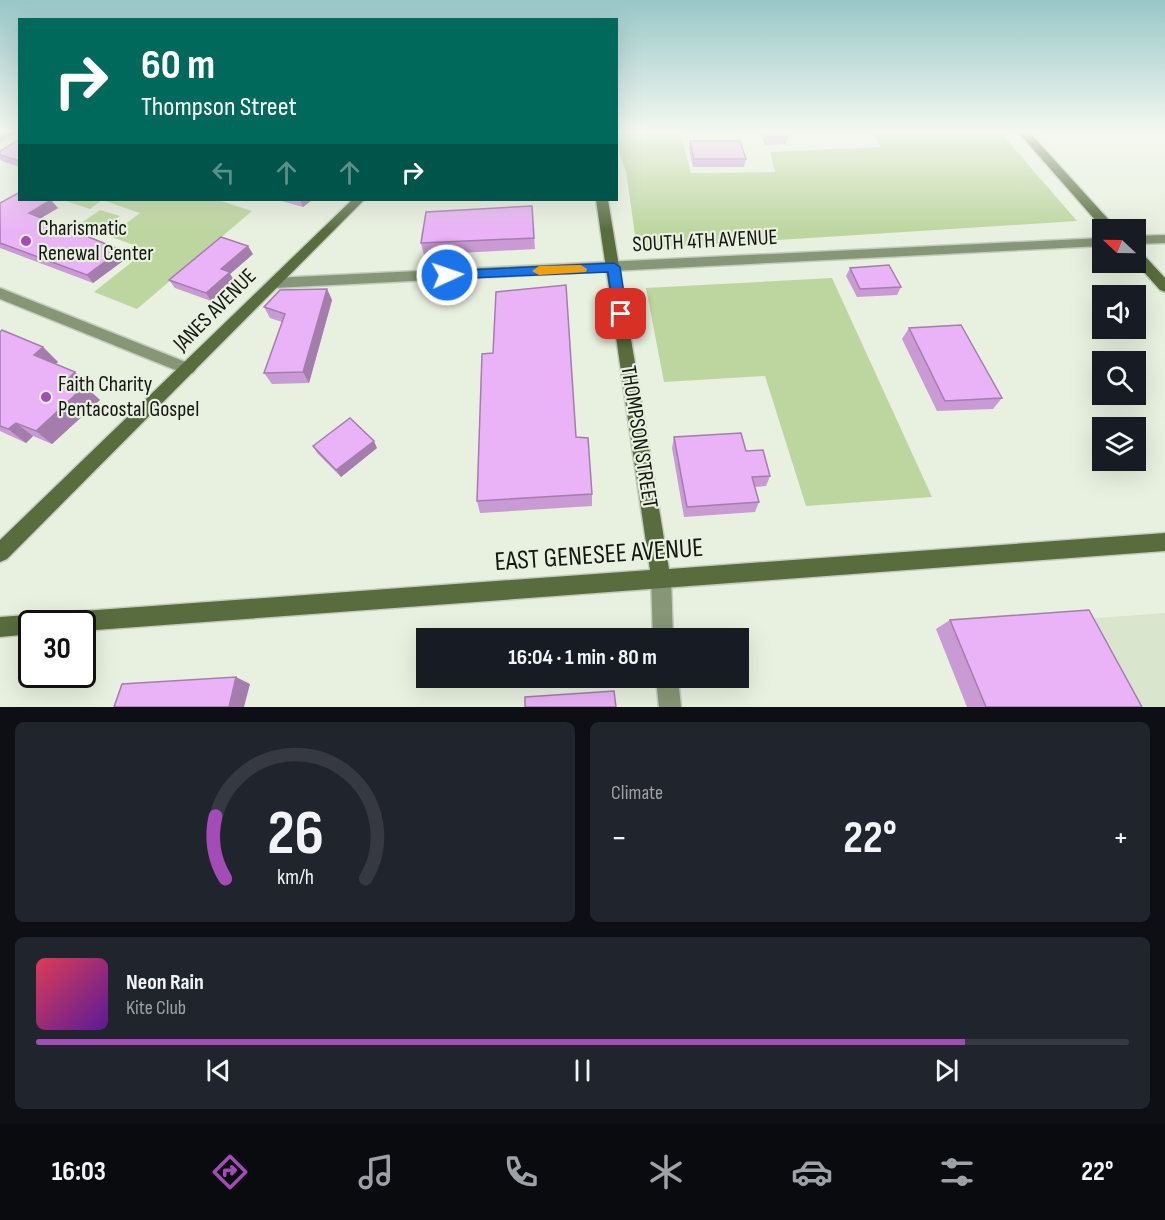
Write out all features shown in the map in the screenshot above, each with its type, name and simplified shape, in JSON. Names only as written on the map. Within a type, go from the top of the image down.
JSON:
[{"type":"street","points":[[1053,165],[1102,219]]},
{"type":"street","name":"JANES AVENUE","points":[[0,553],[357,201]]},
{"type":"street","name":"THOMPSON STREET","points":[[602,201],[661,577],[663,628]]},
{"type":"street","points":[[1146,240],[1165,239]]},
{"type":"street","name":"SOUTH 4TH AVENUE","points":[[274,283],[1092,243]]},
{"type":"street","points":[[1146,266],[1165,287]]},
{"type":"street","points":[[0,293],[188,369]]},
{"type":"street","name":"EAST GENESEE AVENUE","points":[[96,620],[1165,542]]},
{"type":"street","points":[[0,627],[18,625]]},
{"type":"street","points":[[668,688],[670,707]]},
{"type":"shaded area","points":[[1165,613],[1165,707],[1116,707],[1070,620]]},
{"type":"green space","points":[[624,165],[689,165],[691,173],[775,172],[773,165],[1029,165],[1077,221],[637,249]]},
{"type":"green space","points":[[66,201],[101,201],[90,209]]},
{"type":"green space","points":[[105,201],[221,201],[252,211],[137,309],[94,292],[147,250],[109,236],[140,213]]},
{"type":"green space","points":[[100,210],[120,216],[91,237],[71,230]]},
{"type":"green space","points":[[832,278],[932,497],[806,506],[765,376],[664,382],[646,288]]},
{"type":"building","points":[[18,193],[18,201],[49,201],[29,213],[121,250],[87,275],[0,243],[0,203]]},
{"type":"building","points":[[532,206],[534,238],[421,243],[426,212]]},
{"type":"building","points":[[221,237],[248,246],[221,269],[230,272],[206,293],[169,280]]},
{"type":"building","points":[[889,265],[901,287],[860,289],[850,268]]},
{"type":"building","points":[[566,285],[576,437],[588,438],[592,494],[477,501],[482,354],[493,353],[496,292]]},
{"type":"building","points":[[327,289],[303,372],[264,373],[285,314],[264,307],[280,290]]},
{"type":"building","points":[[961,325],[1002,398],[945,401],[909,328]]},
{"type":"building","name":"Faith Charity Pentacostal Gospel","points":[[2,330],[43,347],[34,355],[75,372],[68,379],[85,386],[36,431],[16,423],[8,429],[0,426],[0,332]]},
{"type":"building","points":[[350,418],[374,441],[336,470],[313,446]]},
{"type":"building","points":[[741,433],[746,451],[763,450],[770,476],[752,477],[759,502],[687,507],[674,437]]},
{"type":"building","points":[[1089,610],[1142,707],[986,707],[950,620]]},
{"type":"building","points":[[236,677],[229,707],[114,707],[122,684]]},
{"type":"building","points":[[614,691],[616,707],[525,707],[525,697]]},
{"type":"slow traffic","points":[[539,271],[581,269]]},
{"type":"place","name":"Charismatic Renewal Center","points":[[26,241]]},
{"type":"place","name":"Faith Charity Pentacostal Gospel","points":[[46,397]]},
{"type":"route","points":[[447,275],[614,267],[621,314]]}]
